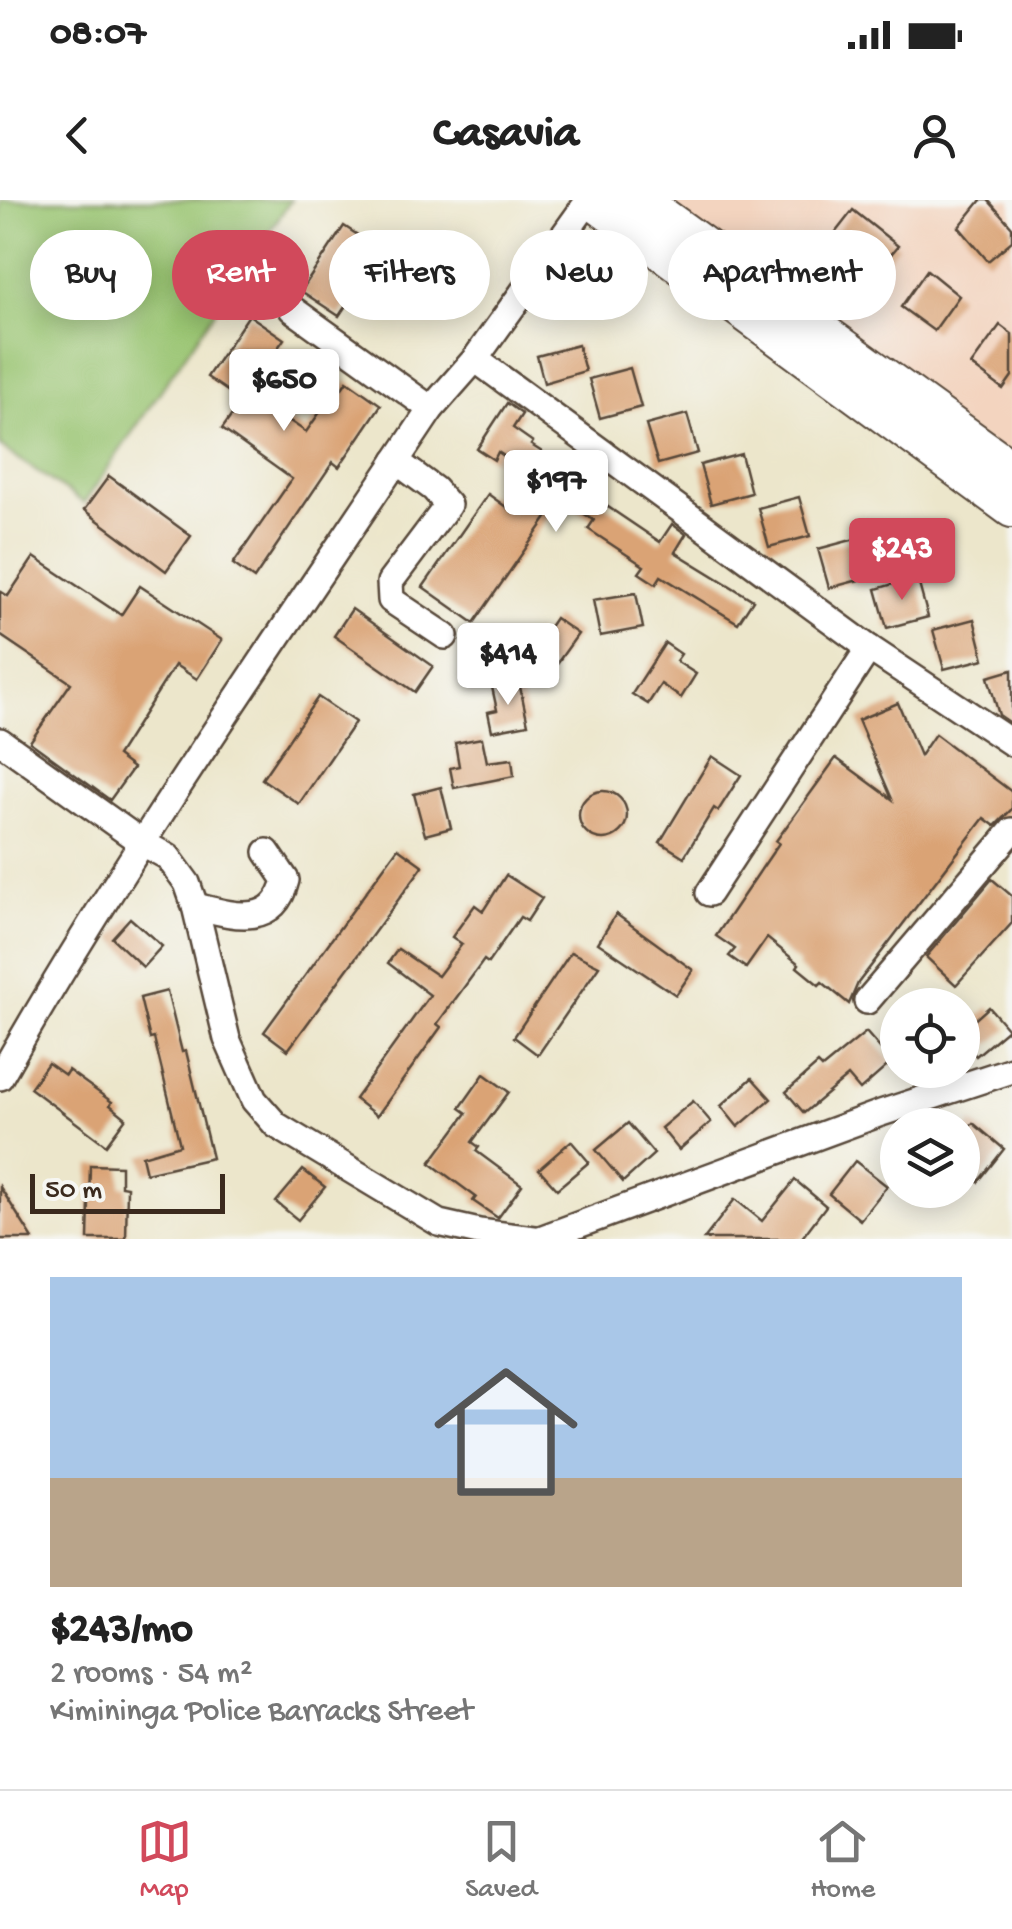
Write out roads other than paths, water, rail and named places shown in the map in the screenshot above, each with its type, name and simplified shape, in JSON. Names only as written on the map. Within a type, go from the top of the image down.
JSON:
[{"type":"highway","points":[[591,200],[1012,508]]},
{"type":"highway","points":[[639,200],[1012,470]]},
{"type":"street","points":[[0,1076],[141,842],[431,409],[476,359],[591,200]]},
{"type":"street","points":[[307,320],[431,409]]},
{"type":"street","points":[[476,359],[869,648],[1012,744]]},
{"type":"street","points":[[396,461],[434,489],[448,505],[390,582],[391,600],[444,636]]},
{"type":"street","points":[[709,893],[869,648]]},
{"type":"street","points":[[0,741],[168,857],[195,906],[226,1040],[254,1100],[276,1125],[439,1223],[537,1239],[880,1112],[1012,1070]]},
{"type":"street","points":[[866,1001],[1012,831]]},
{"type":"street","points":[[195,906],[236,916],[264,912],[282,897],[286,880],[266,852]]}]
